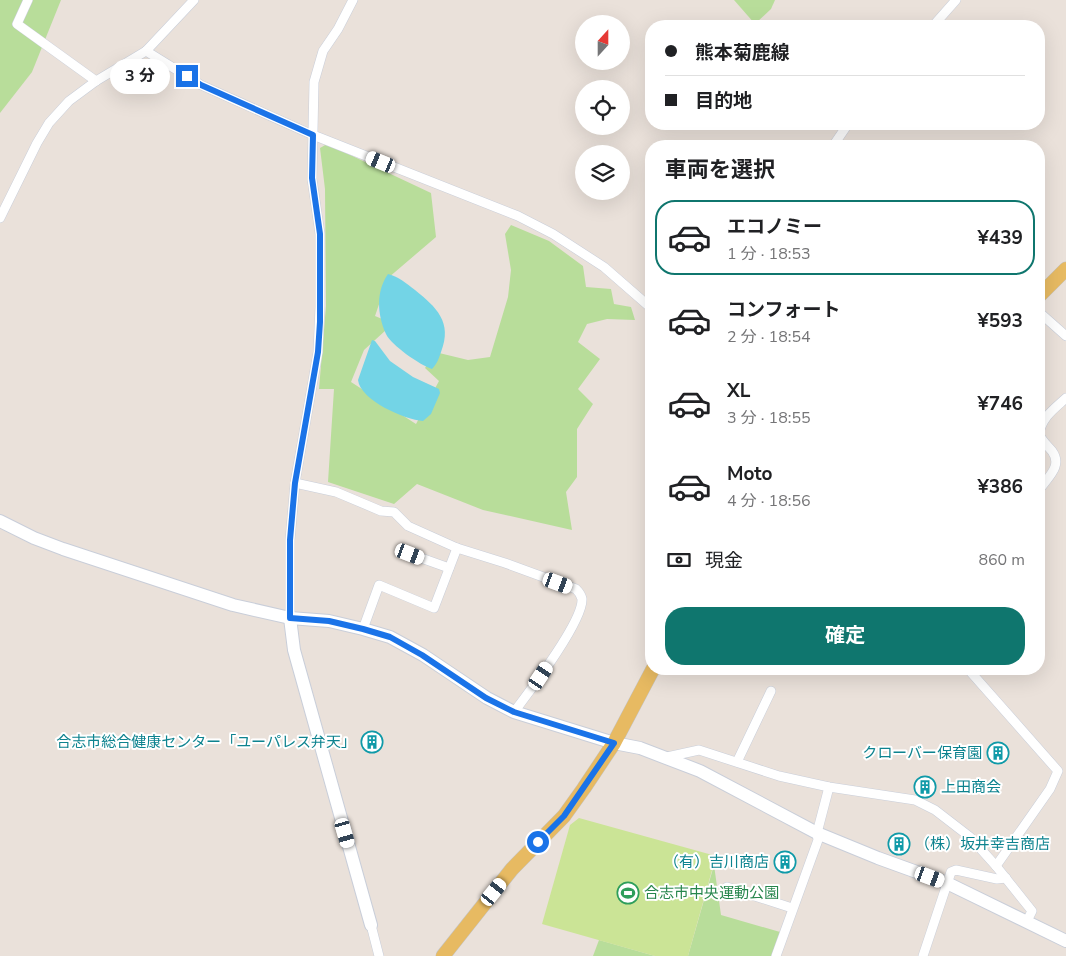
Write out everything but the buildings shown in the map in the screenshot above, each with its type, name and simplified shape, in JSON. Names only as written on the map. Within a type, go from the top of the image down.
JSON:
[{"type":"main road","points":[[1045,290],[1066,269]]},
{"type":"main road","points":[[443,956],[512,869],[564,816],[614,743],[650,675]]},
{"type":"street","points":[[28,0],[17,24],[96,80]]},
{"type":"street","points":[[0,218],[37,142],[49,123],[69,101],[96,80],[146,51],[194,0]]},
{"type":"street","points":[[353,0],[338,29],[323,51],[314,82],[312,178],[320,234],[318,352],[295,483],[290,540],[290,618],[294,650],[379,956]]},
{"type":"street","points":[[938,20],[956,0]]},
{"type":"street","points":[[146,51],[201,85],[313,135],[518,216],[544,229],[604,268],[645,303]]},
{"type":"street","points":[[1045,317],[1066,336]]},
{"type":"street","points":[[1045,418],[1066,398]]},
{"type":"street","points":[[1045,442],[1056,457],[1057,462],[1045,482]]},
{"type":"street","points":[[295,483],[336,492],[381,511],[394,512],[408,526],[457,548],[576,589],[581,594],[582,601],[576,618],[557,652],[514,712]]},
{"type":"street","points":[[0,521],[56,546],[233,605],[290,618],[329,621],[390,637],[422,655],[486,698],[514,712],[614,743],[640,748],[700,770],[817,833],[947,883],[1066,941]]},
{"type":"street","points":[[363,629],[379,585],[434,608],[457,548]]},
{"type":"street","points":[[410,554],[449,568]]},
{"type":"street","points":[[973,675],[1058,771],[1050,789],[996,866]]},
{"type":"street","points":[[737,762],[771,691]]},
{"type":"street","points":[[666,758],[700,750],[779,776],[830,787],[915,800],[934,810],[970,837],[1032,910],[1028,922]]},
{"type":"street","points":[[776,956],[818,840],[817,833],[830,787]]},
{"type":"street","points":[[923,956],[951,872],[956,870],[997,879],[1006,878]]},
{"type":"street","points":[[727,887],[792,908]]},
{"type":"green space","points":[[0,0],[61,0],[32,72],[0,113]]},
{"type":"green space","points":[[734,0],[775,0],[771,9],[759,20],[752,20]]},
{"type":"green space","points":[[327,144],[431,193],[436,237],[388,278],[375,316],[387,321],[386,330],[364,350],[351,382],[416,424],[439,381],[425,368],[435,352],[468,360],[490,357],[508,297],[511,270],[505,234],[511,225],[549,241],[583,266],[586,287],[611,289],[614,304],[631,307],[635,320],[607,319],[587,324],[578,342],[600,359],[578,389],[593,404],[577,429],[577,477],[566,492],[572,530],[483,510],[417,484],[394,504],[328,482],[334,389],[319,389],[326,306],[325,189],[320,148]]},
{"type":"green space","name":"合志市中央運動公園","points":[[579,818],[716,856],[688,956],[655,956],[542,924],[570,825]]},
{"type":"green space","points":[[714,865],[721,915],[780,932],[772,956],[688,956]]},
{"type":"green space","points":[[599,940],[655,956],[593,956]]},
{"type":"water","points":[[388,274],[405,283],[430,303],[436,309],[444,324],[444,341],[439,359],[432,369],[406,354],[386,334],[381,319],[379,303],[381,288]]},
{"type":"water","points":[[372,340],[375,341],[390,361],[413,377],[439,389],[440,393],[431,414],[423,421],[406,417],[384,408],[366,395],[358,380]]},
{"type":"place","name":"合志市総合健康センター「ユーパレス弁天」","points":[[372,742]]},
{"type":"place","name":"クローバー保育園","points":[[998,753]]},
{"type":"place","name":"上田商会","points":[[925,787]]},
{"type":"place","name":"（株）坂井幸吉商店","points":[[899,844]]},
{"type":"place","name":"（有）吉川商店","points":[[785,862]]},
{"type":"place","name":"合志市中央運動公園","points":[[628,893]]},
{"type":"route","points":[[187,76],[201,85],[313,135],[312,178],[320,234],[320,322],[318,352],[295,483],[290,540],[290,618],[329,621],[390,637],[422,655],[486,698],[514,712],[614,743],[564,816],[538,842]]}]
